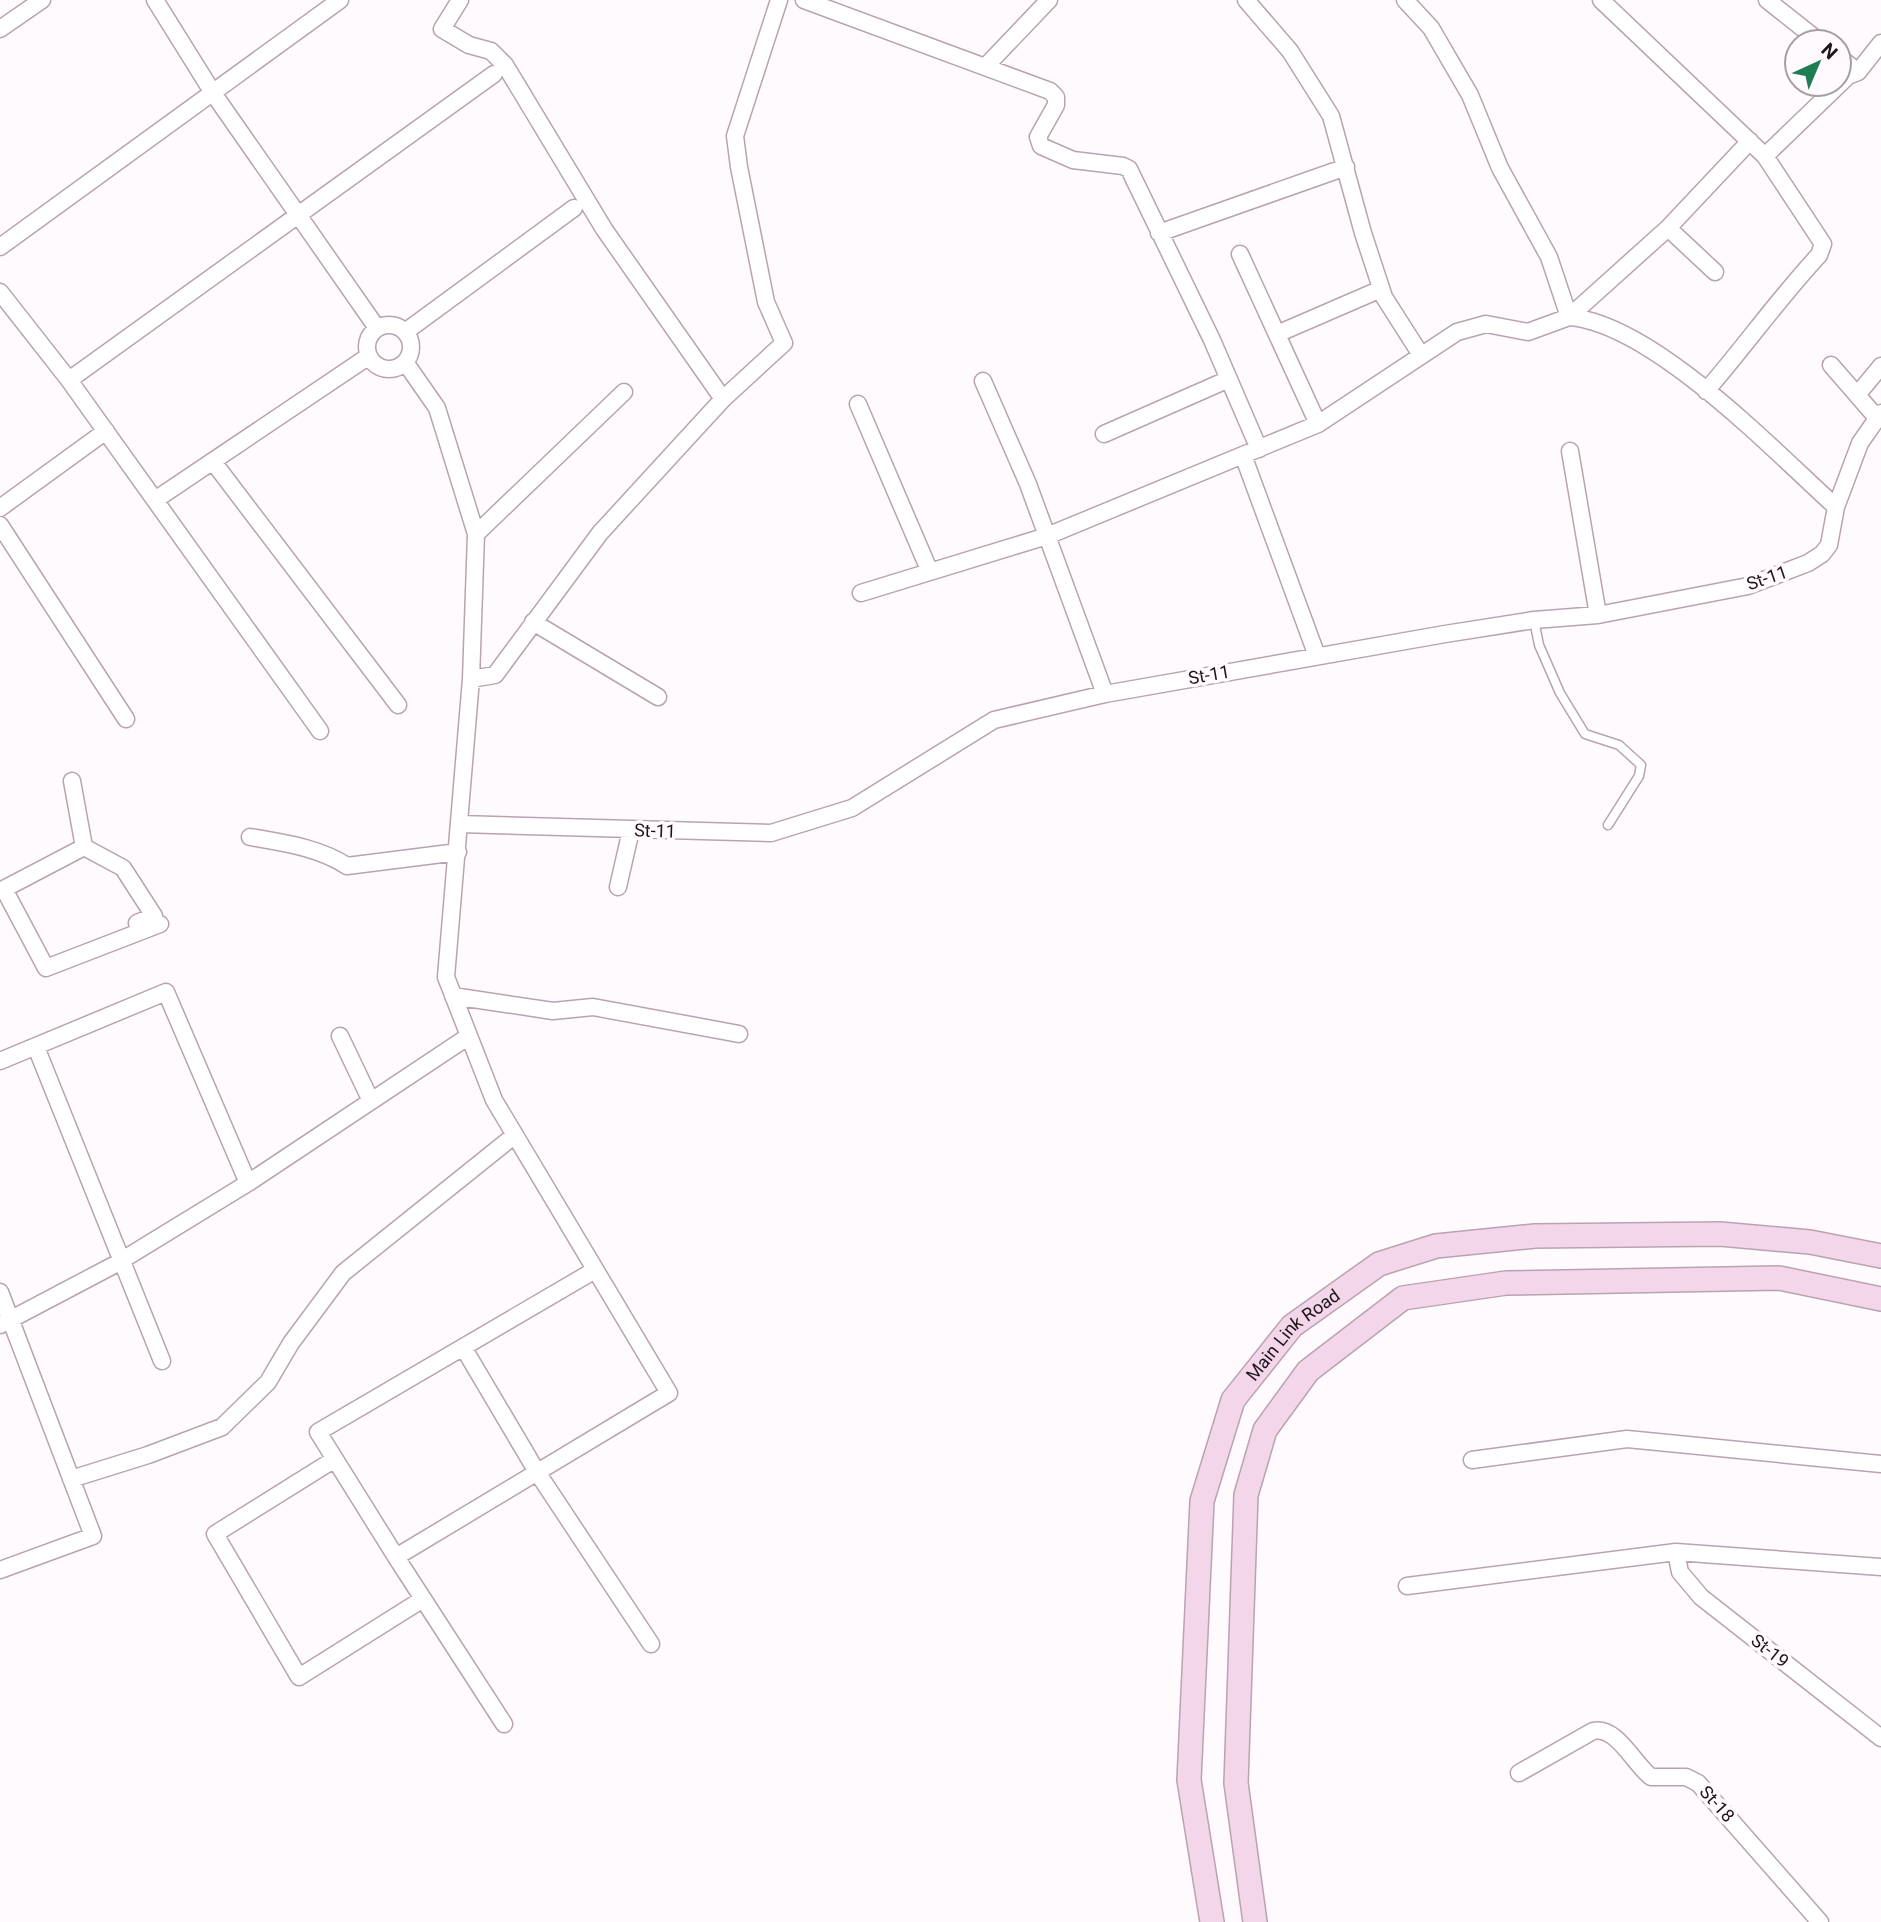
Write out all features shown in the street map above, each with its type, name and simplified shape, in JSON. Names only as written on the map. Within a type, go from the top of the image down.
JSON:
[{"type":"street","points":[[0,29],[42,0]]},
{"type":"street","points":[[155,0],[213,93],[377,328]]},
{"type":"street","points":[[0,247],[340,0]]},
{"type":"street","points":[[460,0],[442,29],[469,45],[491,51],[505,65],[620,254],[723,399]]},
{"type":"street","points":[[471,679],[495,676],[600,533],[723,399],[784,343],[763,288],[736,136],[779,0]]},
{"type":"street","points":[[804,0],[1050,91],[1056,97],[1056,105],[1038,137],[1041,146],[1073,160],[1129,169],[1229,379],[1259,449]]},
{"type":"street","points":[[986,66],[1049,0]]},
{"type":"street","points":[[1247,0],[1290,51],[1331,116],[1381,289],[1421,355]]},
{"type":"street","points":[[1405,0],[1431,28],[1470,95],[1500,168],[1549,257],[1569,317]]},
{"type":"street","points":[[1601,0],[1765,156],[1823,244],[1819,254],[1765,315],[1743,347],[1706,391]]},
{"type":"street","points":[[1767,0],[1802,28]]},
{"type":"street","points":[[1765,156],[1847,76],[1858,72],[1881,43]]},
{"type":"street","points":[[1853,68],[1858,72]]},
{"type":"street","points":[[69,380],[494,74]]},
{"type":"street","points":[[1569,317],[1668,228],[1750,141]]},
{"type":"street","points":[[1159,233],[1346,167]]},
{"type":"street","points":[[405,332],[574,208]]},
{"type":"street","points":[[1668,228],[1715,272]]},
{"type":"street","points":[[1240,254],[1318,424]]},
{"type":"street","points":[[1277,334],[1381,289]]},
{"type":"street","points":[[0,292],[69,380],[320,731]]},
{"type":"street","points":[[861,593],[1047,537],[1318,424],[1457,332],[1486,324],[1502,325],[1517,332],[1569,317],[1586,318],[1645,345],[1706,391],[1836,507]]},
{"type":"street","points":[[391,325],[405,332],[411,344],[405,362],[400,366],[386,369],[373,362],[369,356],[367,344],[377,328],[391,325]]},
{"type":"street","points":[[155,500],[214,463],[369,356]]},
{"type":"street","points":[[396,1557],[669,1393],[494,1100],[446,977],[471,679],[476,534],[437,408],[405,362]]},
{"type":"street","points":[[1831,365],[1879,415]]},
{"type":"street","points":[[1857,395],[1881,366]]},
{"type":"street","points":[[1104,434],[1229,379]]},
{"type":"street","points":[[983,381],[1047,537],[1105,694]]},
{"type":"street","points":[[476,534],[624,392]]},
{"type":"street","points":[[858,404],[930,572]]},
{"type":"street","name":"St-11","points":[[460,824],[771,833],[852,808],[994,720],[1105,694],[1317,656],[1534,620],[1598,615],[1748,586],[1808,563],[1822,554],[1829,545],[1836,507],[1860,443],[1879,415]]},
{"type":"street","points":[[0,508],[106,432]]},
{"type":"street","points":[[1570,452],[1598,615]]},
{"type":"street","points":[[1243,455],[1317,656]]},
{"type":"street","points":[[214,463],[398,705]]},
{"type":"street","points":[[0,525],[126,719]]},
{"type":"street","points":[[533,622],[658,697]]},
{"type":"street","points":[[72,782],[84,847],[128,873],[154,916],[137,923]]},
{"type":"street","points":[[618,887],[631,830]]},
{"type":"street","points":[[250,837],[304,847],[347,866],[458,852]]},
{"type":"street","points":[[84,847],[2,890],[46,968],[160,924]]},
{"type":"street","points":[[0,1061],[166,992],[248,1183]]},
{"type":"street","points":[[453,996],[552,1011],[593,1007],[739,1034]]},
{"type":"street","points":[[340,1036],[371,1101]]},
{"type":"street","points":[[6,1323],[122,1259],[248,1183],[469,1036]]},
{"type":"street","points":[[36,1048],[162,1361]]},
{"type":"street","points":[[71,1479],[148,1455],[222,1427],[268,1382],[291,1343],[343,1273],[514,1135]]},
{"type":"street","name":"Main Link Road","points":[[1212,1922],[1189,1780],[1202,1501],[1233,1401],[1292,1326],[1379,1264],[1436,1246],[1535,1236],[1720,1234],[1810,1242],[1881,1256]]},
{"type":"street","points":[[504,1724],[318,1432],[595,1270]]},
{"type":"street","name":"Main Link Road","points":[[1255,1922],[1236,1783],[1246,1495],[1265,1430],[1308,1371],[1403,1298],[1506,1283],[1779,1278],[1881,1299]]},
{"type":"street","points":[[0,1292],[6,1323],[93,1536],[0,1570]]},
{"type":"street","points":[[463,1347],[537,1472],[651,1644]]},
{"type":"street","points":[[1472,1460],[1628,1439],[1881,1464]]},
{"type":"street","points":[[335,1460],[215,1534],[299,1677],[423,1599]]},
{"type":"street","points":[[1406,1586],[1676,1552],[1881,1567]]},
{"type":"street","name":"St-19","points":[[1676,1552],[1680,1572],[1701,1597],[1881,1738]]},
{"type":"street","name":"St-18","points":[[1519,1773],[1601,1729],[1611,1734],[1651,1777],[1686,1777],[1698,1783],[1820,1922]]},
{"type":"lane","points":[[1534,620],[1539,645],[1559,692],[1585,734],[1619,745],[1641,765],[1639,776],[1608,825]]}]
